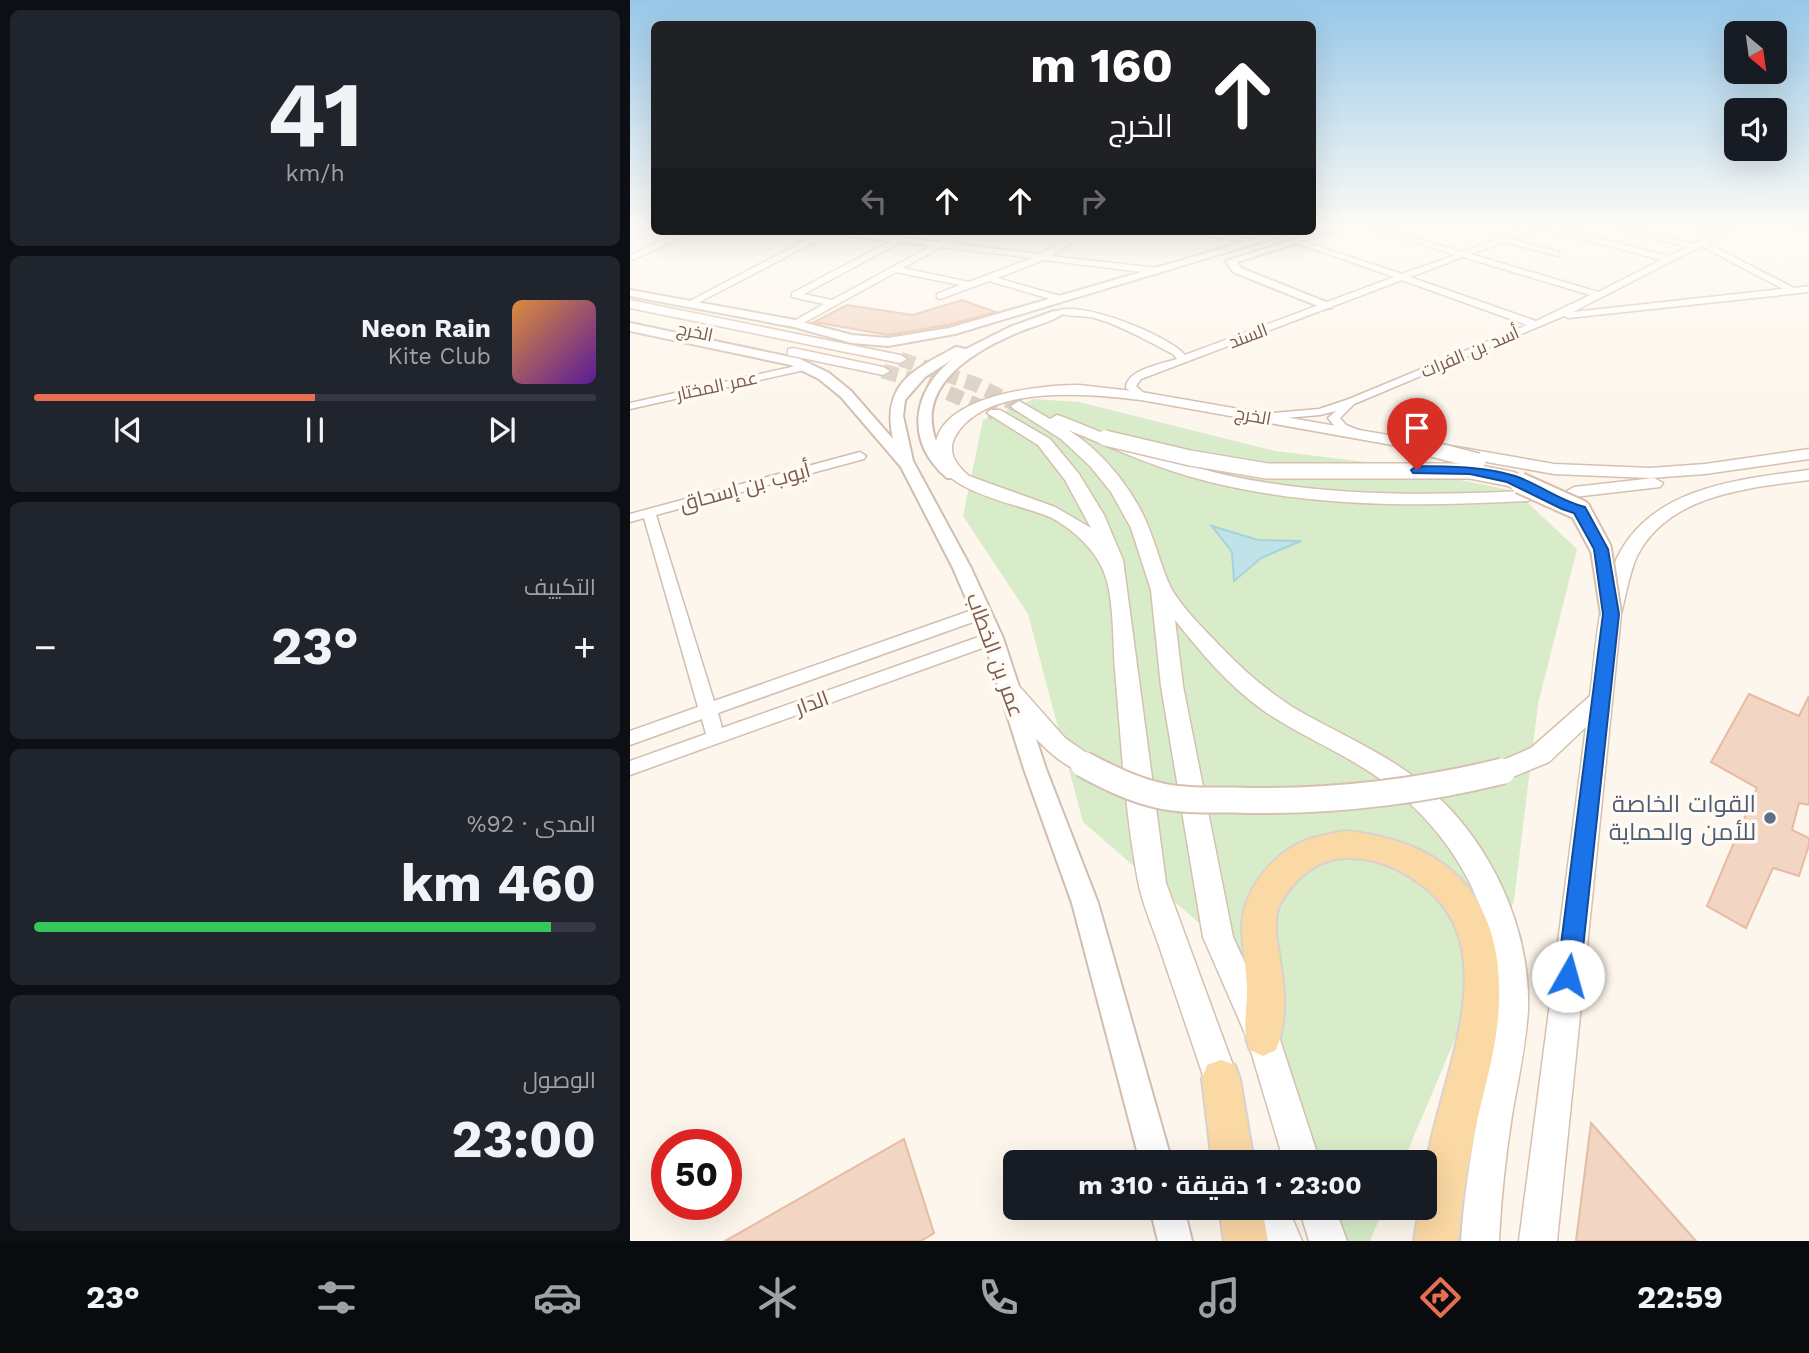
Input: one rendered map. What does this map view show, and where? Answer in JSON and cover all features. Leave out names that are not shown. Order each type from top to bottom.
[{"type":"main road","name":"الخرج","points":[[630,304],[900,359]]},
{"type":"main road","name":"الخرج","points":[[630,318],[883,371]]},
{"type":"main road","name":"الخرج","points":[[964,481],[946,460],[944,441],[956,423],[981,407],[1009,396],[1054,388],[1091,389],[1140,396],[1554,469],[1650,473],[1705,469],[1809,454]]},
{"type":"main road","points":[[1007,410],[1105,438],[1190,458],[1267,471],[1470,471],[1511,479],[1580,510]]},
{"type":"main road","points":[[1007,410],[1044,442],[1073,478],[1095,515],[1114,560],[1133,742],[1153,883],[1248,1150]]},
{"type":"main road","points":[[1007,410],[1067,436],[1096,462],[1119,491],[1140,528],[1161,590],[1172,686],[1218,937],[1263,1037],[1298,1150]]},
{"type":"main road","points":[[1105,438],[1212,477],[1285,489],[1384,501],[1528,496]]},
{"type":"main road","points":[[1412,444],[1521,473],[1552,489],[1580,510],[1601,549],[1611,614]]},
{"type":"main road","points":[[1574,492],[1623,488],[1809,461]]},
{"type":"main road","points":[[1538,1241],[1611,614],[1628,556],[1640,538],[1675,508],[1724,489],[1809,475]]},
{"type":"main road","points":[[964,481],[1057,514],[1083,529],[1116,576]]},
{"type":"main road","points":[[1161,590],[1248,687],[1297,721],[1382,768],[1410,787],[1436,810],[1459,836],[1481,870],[1497,908],[1508,950],[1512,995],[1510,1042],[1490,1146],[1481,1206],[1480,1241]]},
{"type":"main road","points":[[1011,692],[1056,744],[1083,764],[1117,782],[1168,797],[1249,801],[1337,798],[1452,785],[1503,771],[1540,755],[1602,698]]},
{"type":"main road","points":[[1263,1037],[1266,992],[1258,925],[1263,902],[1275,881],[1291,865],[1312,853],[1335,846],[1386,848],[1411,857],[1434,871],[1453,889],[1468,911],[1476,936],[1481,961],[1482,1016],[1478,1045],[1447,1166],[1436,1241]]},
{"type":"main road","points":[[1221,1079],[1231,1150]]},
{"type":"main road","points":[[1243,1220],[1246,1241]]},
{"type":"main road","points":[[1275,1220],[1283,1241]]},
{"type":"main road","points":[[1321,1220],[1328,1241]]},
{"type":"street","points":[[689,304],[729,283]]},
{"type":"street","points":[[818,283],[795,295],[832,303]]},
{"type":"street","points":[[795,324],[869,283]]},
{"type":"street","points":[[961,283],[971,285]]},
{"type":"street","points":[[940,296],[976,283]]},
{"type":"street","points":[[1002,283],[1075,310],[1092,313],[1172,349],[1183,360]]},
{"type":"street","points":[[908,465],[896,410],[904,390],[947,357],[1061,305],[1123,283]]},
{"type":"street","points":[[630,293],[795,324],[852,339],[888,342],[951,331],[1155,283]]},
{"type":"street","points":[[1269,283],[1326,306]]},
{"type":"street","name":"السند","points":[[1140,396],[1131,389],[1133,380],[1387,283]]},
{"type":"street","points":[[1420,283],[1537,325]]},
{"type":"street","points":[[1559,283],[1599,295]]},
{"type":"street","name":"أسد بن الفرات","points":[[1260,417],[1320,412],[1353,401],[1537,325],[1622,283]]},
{"type":"street","points":[[1776,283],[1793,291]]},
{"type":"street","points":[[1555,317],[1809,289]]},
{"type":"street","name":"عمر بن الخطاب","points":[[630,327],[800,365],[824,376],[846,394],[908,465],[962,568],[993,638],[1035,769],[1085,903],[1153,1150]]},
{"type":"street","points":[[964,481],[948,471],[934,452],[926,431],[924,409],[934,388],[950,369],[976,348],[1009,330]]},
{"type":"street","name":"عمر المختار","points":[[630,399],[800,365]]},
{"type":"street","name":"عمر المختار","points":[[630,406],[800,365]]},
{"type":"street","points":[[1353,401],[1334,418],[1336,424],[1359,435]]},
{"type":"street","name":"أيوب بن إسحاق","points":[[630,519],[860,456]]},
{"type":"street","points":[[649,513],[716,737]]},
{"type":"street","name":"الدار","points":[[630,738],[981,614]]},
{"type":"street","name":"الدار","points":[[630,768],[993,638]]},
{"type":"street","points":[[1170,1220],[1175,1241]]},
{"type":"green space","points":[[1034,399],[1079,402],[1275,451],[1375,463],[1515,491],[1577,549],[1538,704],[1514,900],[1408,1150],[1314,1150],[1252,969],[1083,822],[1028,614],[963,516],[983,420]]},
{"type":"green space","points":[[1337,1220],[1379,1220],[1370,1241],[1344,1241]]},
{"type":"water","points":[[1212,526],[1258,540],[1301,541],[1261,558],[1234,581],[1232,552]]},
{"type":"building","points":[[962,300],[996,312],[948,325],[888,335],[814,322],[847,305],[913,315]]},
{"type":"building","name":"القوات الخاصة للأمن والحماية","points":[[1749,694],[1799,716],[1809,696],[1809,805],[1799,803],[1792,830],[1809,838],[1809,845],[1799,876],[1773,868],[1746,928],[1707,906],[1757,788],[1711,762]]},
{"type":"building","points":[[1591,1123],[1696,1241],[1576,1241]]},
{"type":"building","points":[[904,1139],[934,1233],[921,1241],[725,1241]]},
{"type":"tunnel","points":[[900,359],[975,384],[1019,406]]},
{"type":"tunnel","points":[[883,371],[925,383],[995,413]]},
{"type":"place","name":"القوات الخاصة للأمن والحماية","points":[[1770,818]]},
{"type":"route","points":[[1417,470],[1470,471],[1511,479],[1533,488],[1566,506],[1580,510],[1601,549],[1611,614],[1568,976]]}]
